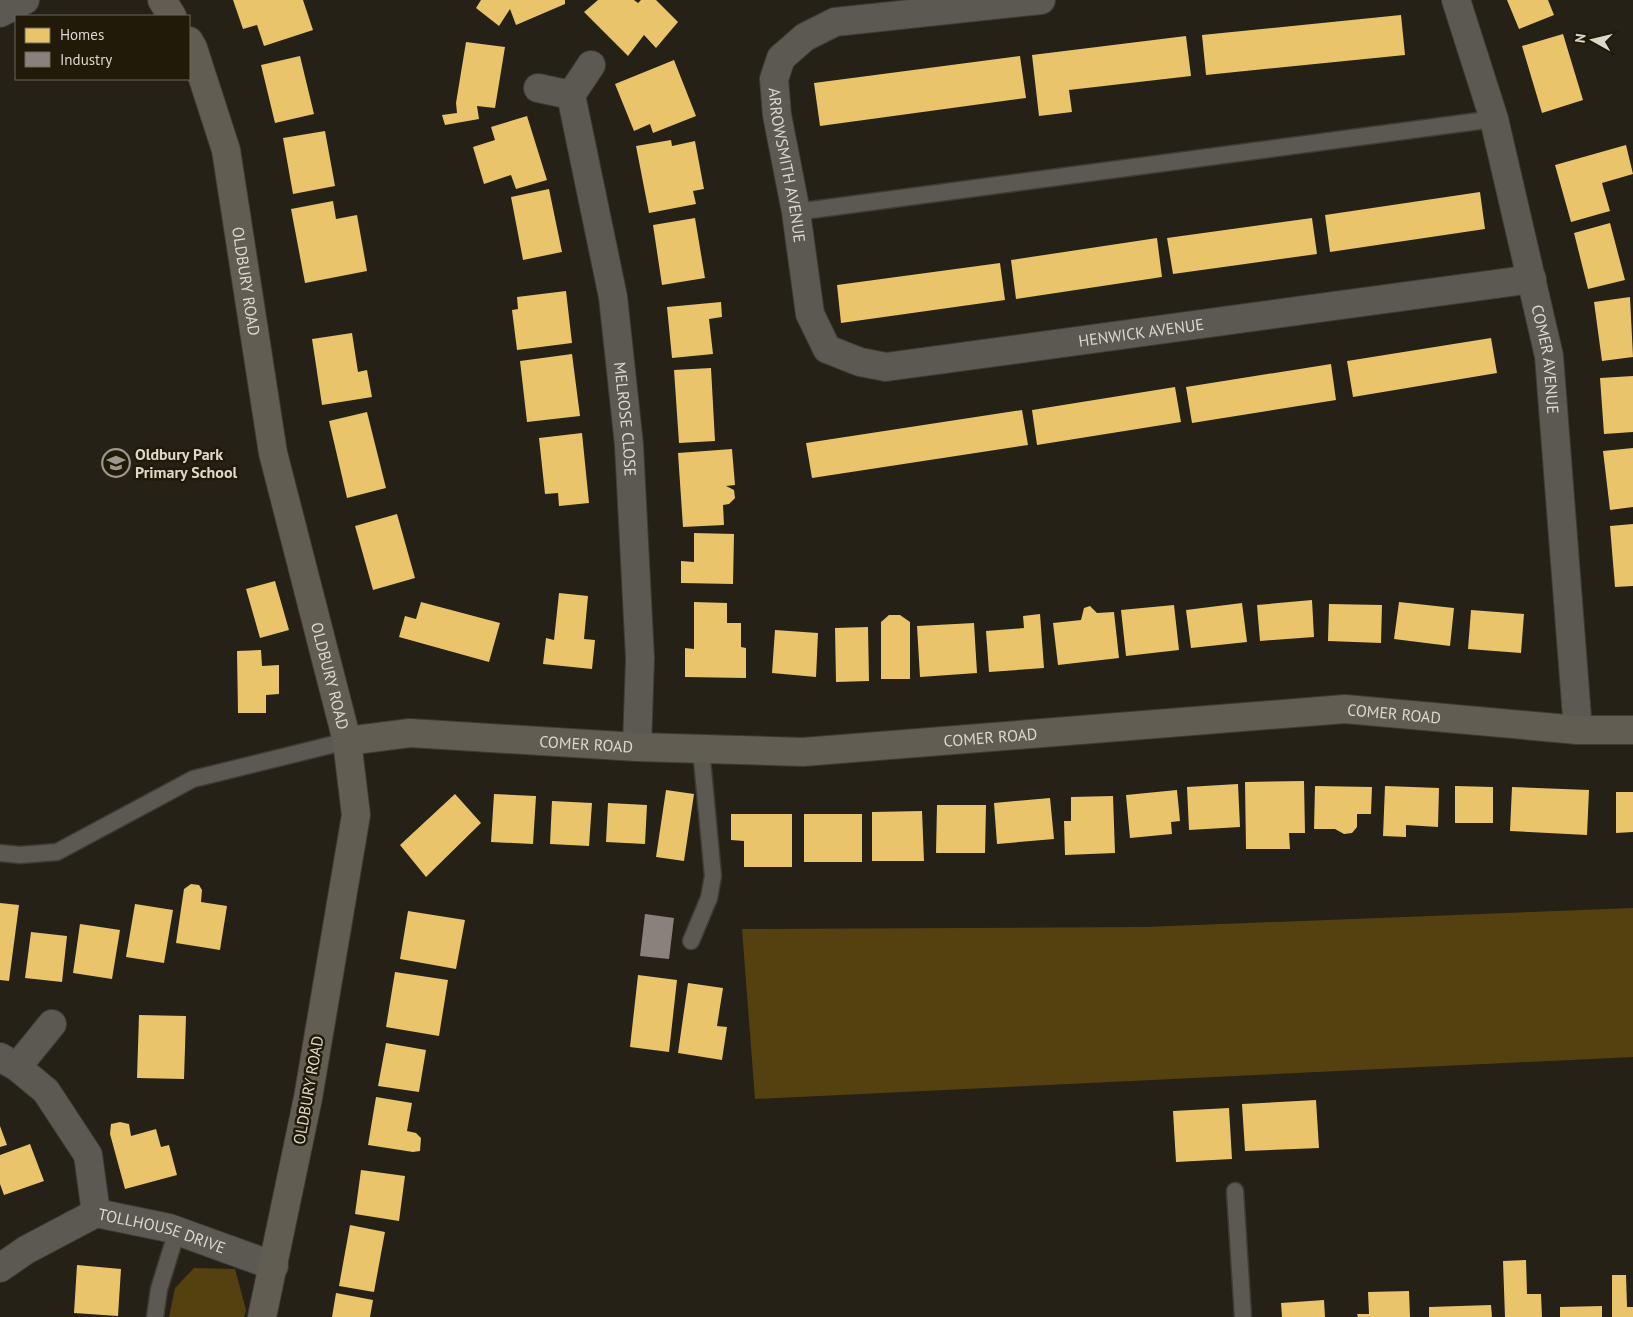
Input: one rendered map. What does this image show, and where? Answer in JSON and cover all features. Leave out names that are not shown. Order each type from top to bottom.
[{"type":"street","points":[[0,13],[25,0]]},
{"type":"street","points":[[162,0],[171,15]]},
{"type":"street","name":"ARROWSMITH AVENUE","points":[[804,278],[796,212],[777,115],[774,79],[781,58],[805,37],[835,22],[1041,0]]},
{"type":"street","name":"COMER AVENUE","points":[[1456,0],[1494,119],[1549,356],[1578,730]]},
{"type":"street","name":"OLDBURY ROAD","points":[[190,43],[226,150],[274,453],[347,741],[356,815],[308,1098],[262,1317]]},
{"type":"street","points":[[538,88],[571,95],[591,65]]},
{"type":"street","name":"MELROSE CLOSE","points":[[571,95],[614,297],[629,445],[640,658],[637,748]]},
{"type":"street","name":"HENWICK AVENUE","points":[[804,278],[810,314],[826,349],[860,362],[886,367],[1532,279]]},
{"type":"street","name":"COMER ROAD","points":[[347,741],[410,733],[637,748],[803,752],[1345,709],[1578,730],[1633,730]]},
{"type":"street","points":[[52,1024],[9,1062],[46,1091],[88,1155],[96,1213]]},
{"type":"street","name":"TOLLHOUSE DRIVE","points":[[0,1268],[26,1250],[96,1213],[177,1231],[274,1266]]},
{"type":"lane","points":[[796,212],[1494,119]]},
{"type":"lane","points":[[0,853],[20,855],[57,852],[193,779],[347,741]]},
{"type":"lane","points":[[691,942],[709,898],[713,876],[701,749]]},
{"type":"lane","points":[[1235,1190],[1243,1317]]},
{"type":"lane","points":[[155,1317],[159,1289],[177,1231]]},
{"type":"shaded area","points":[[1633,908],[1633,1057],[755,1099],[742,929],[1145,927]]},
{"type":"shaded area","points":[[194,1268],[235,1269],[246,1310],[244,1317],[169,1317],[175,1288]]},
{"type":"building: Homes","points":[[233,0],[303,0],[313,30],[264,46],[257,25],[243,29]]},
{"type":"building: Homes","points":[[481,0],[565,0],[565,4],[516,25],[510,9],[499,26],[476,8]]},
{"type":"building: Homes","points":[[598,0],[634,0],[638,3],[641,0],[656,0],[678,22],[656,48],[644,35],[628,56],[584,12]]},
{"type":"building: Homes","points":[[1507,0],[1548,0],[1554,15],[1519,29]]},
{"type":"building: Homes","points":[[1401,15],[1405,55],[1206,75],[1202,35]]},
{"type":"building: Homes","points":[[1563,34],[1583,100],[1542,113],[1522,46]]},
{"type":"building: Homes","points":[[1186,36],[1191,76],[1069,90],[1072,112],[1039,116],[1032,55]]},
{"type":"building: Homes","points":[[466,42],[505,47],[495,108],[477,106],[479,119],[445,125],[442,115],[457,113],[456,103]]},
{"type":"building: Homes","points":[[300,56],[314,114],[275,123],[261,65]]},
{"type":"building: Homes","points":[[1020,56],[1026,98],[820,126],[814,83]]},
{"type":"building: Homes","points":[[674,60],[696,116],[653,133],[650,124],[634,131],[615,84]]},
{"type":"building: Homes","points":[[527,116],[547,180],[516,189],[511,175],[484,184],[473,147],[495,140],[491,127]]},
{"type":"building: Homes","points":[[325,131],[335,186],[293,194],[283,138]]},
{"type":"building: Homes","points":[[671,140],[672,146],[695,141],[704,189],[693,191],[696,204],[649,213],[636,146]]},
{"type":"building: Homes","points":[[1626,145],[1633,174],[1602,183],[1610,211],[1571,222],[1555,165]]},
{"type":"building: Homes","points":[[549,189],[562,252],[523,260],[511,197]]},
{"type":"building: Homes","points":[[1480,192],[1485,229],[1330,252],[1325,215]]},
{"type":"building: Homes","points":[[333,201],[336,219],[357,215],[367,271],[305,283],[291,209]]},
{"type":"building: Homes","points":[[695,218],[705,278],[662,285],[653,225]]},
{"type":"building: Homes","points":[[1312,218],[1317,254],[1173,274],[1167,238]]},
{"type":"building: Homes","points":[[1610,223],[1625,280],[1588,289],[1574,233]]},
{"type":"building: Homes","points":[[1157,238],[1162,277],[1016,299],[1011,260]]},
{"type":"building: Homes","points":[[1000,263],[1005,300],[841,323],[837,285]]},
{"type":"building: Homes","points":[[566,291],[572,343],[517,350],[512,310],[518,309],[517,297]]},
{"type":"building: Homes","points":[[1630,297],[1633,357],[1602,361],[1594,302]]},
{"type":"building: Homes","points":[[721,302],[722,317],[709,319],[713,354],[672,358],[667,307]]},
{"type":"building: Homes","points":[[352,333],[358,372],[367,370],[372,397],[322,405],[312,339]]},
{"type":"building: Homes","points":[[1491,338],[1497,373],[1353,397],[1347,361]]},
{"type":"building: Homes","points":[[572,354],[580,416],[527,422],[520,361]]},
{"type":"building: Homes","points":[[1331,364],[1336,400],[1192,423],[1186,387]]},
{"type":"building: Homes","points":[[711,368],[715,441],[679,443],[674,370]]},
{"type":"building: Homes","points":[[1633,376],[1633,432],[1604,434],[1600,378]]},
{"type":"building: Homes","points":[[1175,387],[1181,422],[1037,445],[1032,410]]},
{"type":"building: Homes","points":[[1022,410],[1028,445],[812,478],[806,443]]},
{"type":"building: Homes","points":[[367,412],[386,488],[347,498],[329,421]]},
{"type":"building: Homes","points":[[582,433],[589,503],[559,506],[558,493],[545,494],[539,438]]},
{"type":"building: Homes","points":[[1633,448],[1633,507],[1610,510],[1603,451]]},
{"type":"building: Homes","points":[[732,449],[735,485],[726,486],[734,490],[735,498],[729,504],[723,505],[724,525],[683,527],[678,453]]},
{"type":"building: Homes","points":[[397,514],[415,578],[373,590],[355,526]]},
{"type":"building: Homes","points":[[1633,524],[1633,586],[1615,587],[1610,526]]},
{"type":"building: Homes","points":[[694,533],[734,534],[733,584],[681,583],[681,561],[694,562]]},
{"type":"building: Homes","points":[[275,581],[289,630],[260,638],[246,589]]},
{"type":"building: Homes","points":[[559,593],[588,596],[584,639],[595,640],[592,669],[543,664],[546,638],[554,640]]},
{"type":"building: Homes","points":[[1312,600],[1314,637],[1260,641],[1257,605]]},
{"type":"building: Homes","points":[[421,602],[500,623],[489,662],[399,637],[405,616],[416,619]]},
{"type":"building: Homes","points":[[694,602],[727,603],[727,623],[741,623],[741,647],[746,648],[746,678],[685,677],[685,648],[694,649]]},
{"type":"building: Homes","points":[[1399,602],[1454,608],[1450,646],[1394,639]]},
{"type":"building: Homes","points":[[1242,603],[1247,642],[1191,648],[1186,610]]},
{"type":"building: Homes","points":[[1329,604],[1382,605],[1381,643],[1328,641]]},
{"type":"building: Homes","points":[[1174,605],[1179,650],[1126,656],[1121,610]]},
{"type":"building: Homes","points":[[1090,606],[1097,613],[1114,612],[1119,658],[1058,665],[1053,623],[1081,620],[1084,608]]},
{"type":"building: Homes","points":[[1471,610],[1524,614],[1521,653],[1468,649]]},
{"type":"building: Homes","points":[[1040,614],[1044,668],[989,672],[986,631],[1024,628],[1023,616]]},
{"type":"building: Homes","points":[[889,615],[900,615],[910,622],[910,679],[881,679],[881,622]]},
{"type":"building: Homes","points":[[974,623],[977,673],[920,677],[917,626]]},
{"type":"building: Homes","points":[[868,627],[869,681],[836,682],[835,628]]},
{"type":"building: Homes","points":[[775,630],[818,633],[816,677],[772,673]]},
{"type":"building: Homes","points":[[261,650],[262,666],[279,665],[279,694],[266,695],[266,713],[238,713],[237,651]]},
{"type":"building: Homes","points":[[1304,781],[1305,833],[1289,833],[1290,849],[1246,849],[1245,782]]},
{"type":"building: Homes","points":[[1238,784],[1240,827],[1189,830],[1187,787]]},
{"type":"building: Homes","points":[[1315,786],[1372,787],[1371,814],[1357,814],[1357,827],[1352,833],[1344,834],[1335,829],[1314,829]]},
{"type":"building: Homes","points":[[1385,786],[1439,788],[1438,827],[1406,825],[1406,837],[1383,836]]},
{"type":"building: Homes","points":[[1455,786],[1493,787],[1493,823],[1455,823]]},
{"type":"building: Homes","points":[[1512,787],[1589,790],[1587,835],[1510,831]]},
{"type":"building: Homes","points":[[666,790],[694,794],[684,861],[656,857]]},
{"type":"building: Homes","points":[[1177,790],[1180,821],[1171,822],[1172,834],[1130,838],[1126,795]]},
{"type":"building: Homes","points":[[1616,792],[1633,792],[1633,832],[1616,833]]},
{"type":"building: Homes","points":[[455,794],[481,823],[426,877],[400,845]]},
{"type":"building: Homes","points":[[494,794],[536,796],[533,844],[491,842]]},
{"type":"building: Homes","points":[[1113,796],[1115,853],[1065,855],[1064,821],[1071,821],[1071,797]]},
{"type":"building: Homes","points":[[1050,798],[1054,839],[997,844],[994,803]]},
{"type":"building: Homes","points":[[552,801],[592,803],[589,846],[550,844]]},
{"type":"building: Homes","points":[[608,803],[647,805],[645,844],[606,842]]},
{"type":"building: Homes","points":[[937,805],[986,805],[985,853],[936,853]]},
{"type":"building: Homes","points":[[922,811],[924,861],[872,861],[872,812]]},
{"type":"building: Homes","points":[[731,814],[792,814],[792,867],[744,867],[744,841],[731,840]]},
{"type":"building: Homes","points":[[804,814],[862,814],[862,862],[804,862]]},
{"type":"building: Homes","points":[[191,884],[199,885],[202,890],[201,902],[227,906],[220,950],[176,943],[184,889]]},
{"type":"building: Homes","points":[[0,903],[19,905],[9,981],[0,980]]},
{"type":"building: Homes","points":[[135,904],[173,910],[164,963],[126,957]]},
{"type":"building: Homes","points":[[408,911],[465,920],[456,969],[400,959]]},
{"type":"building: Homes","points":[[80,924],[120,930],[112,979],[73,973]]},
{"type":"building: Homes","points":[[31,932],[67,936],[62,982],[25,978]]},
{"type":"building: Homes","points":[[395,972],[448,980],[439,1036],[386,1027]]},
{"type":"building: Homes","points":[[638,975],[677,980],[669,1052],[630,1047]]},
{"type":"building: Homes","points":[[688,983],[723,988],[717,1026],[727,1027],[722,1060],[678,1053]]},
{"type":"building: Homes","points":[[139,1015],[186,1016],[184,1079],[137,1078]]},
{"type":"building: Homes","points":[[386,1043],[426,1050],[419,1092],[378,1086]]},
{"type":"building: Homes","points":[[376,1097],[412,1103],[407,1131],[416,1133],[421,1138],[420,1151],[413,1152],[368,1145]]},
{"type":"building: Homes","points":[[1316,1100],[1319,1148],[1245,1151],[1242,1104]]},
{"type":"building: Homes","points":[[1229,1108],[1232,1159],[1176,1162],[1173,1111]]},
{"type":"building: Homes","points":[[120,1122],[129,1124],[131,1136],[156,1129],[161,1147],[169,1145],[177,1175],[125,1189],[110,1134],[111,1124]]},
{"type":"building: Homes","points":[[0,1126],[7,1145],[0,1147]]},
{"type":"building: Homes","points":[[30,1144],[44,1181],[4,1195],[0,1184],[0,1155]]},
{"type":"building: Homes","points":[[361,1170],[405,1176],[399,1221],[355,1214]]},
{"type":"building: Homes","points":[[350,1225],[385,1232],[374,1292],[339,1286]]},
{"type":"building: Homes","points":[[1526,1260],[1527,1294],[1541,1294],[1542,1317],[1505,1317],[1503,1261]]},
{"type":"building: Homes","points":[[77,1265],[121,1269],[118,1316],[74,1313]]},
{"type":"building: Homes","points":[[1612,1275],[1626,1275],[1627,1307],[1633,1307],[1633,1317],[1612,1317]]},
{"type":"building: Homes","points":[[1409,1291],[1410,1317],[1358,1317],[1357,1314],[1369,1314],[1368,1292]]},
{"type":"building: Homes","points":[[336,1293],[373,1300],[370,1317],[332,1317]]},
{"type":"building: Homes","points":[[1324,1300],[1325,1317],[1282,1317],[1281,1303]]},
{"type":"building: Homes","points":[[1491,1305],[1492,1317],[1429,1317],[1429,1307]]},
{"type":"building: Homes","points":[[1602,1306],[1602,1317],[1560,1317],[1560,1307]]},
{"type":"building: Industry","points":[[645,914],[674,918],[669,959],[640,956]]},
{"type":"place","name":"Oldbury Park Primary School","points":[[116,463]]}]
